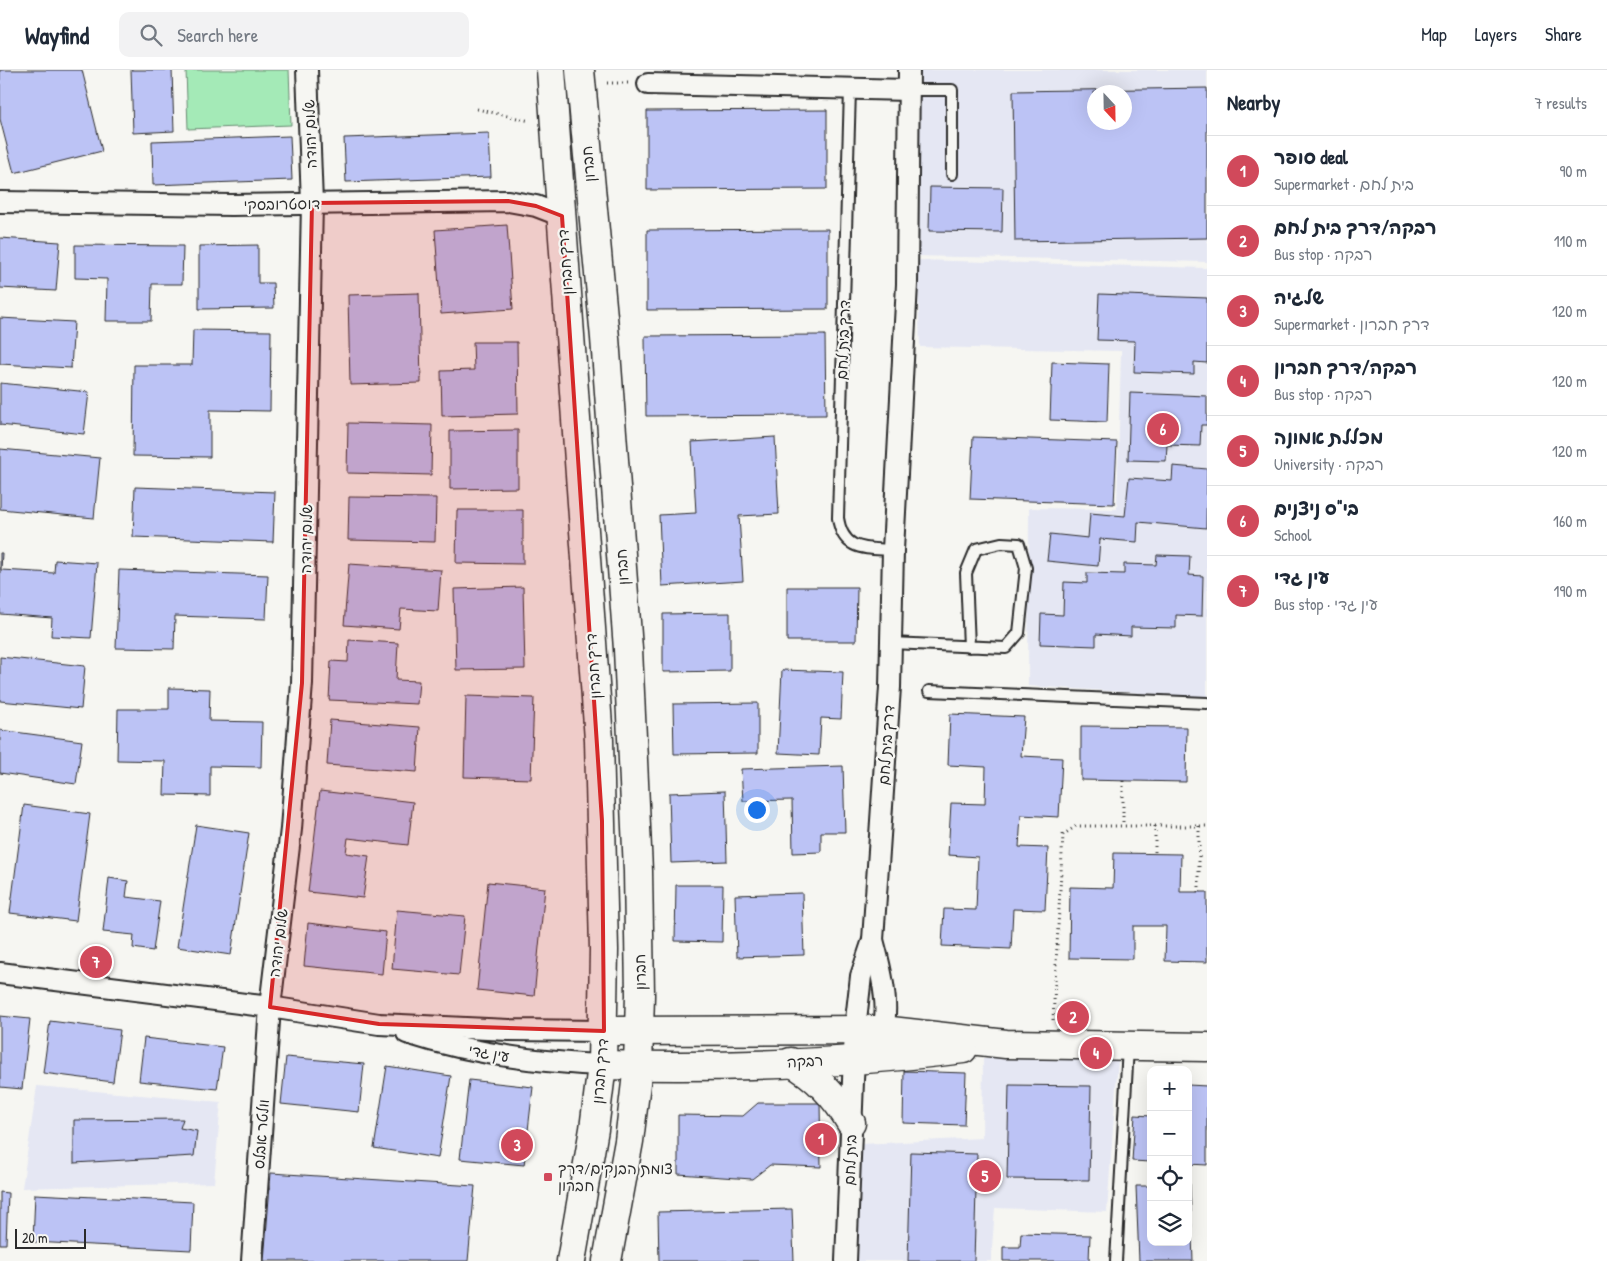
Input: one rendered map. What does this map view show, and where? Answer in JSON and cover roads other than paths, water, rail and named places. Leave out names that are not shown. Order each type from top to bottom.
[{"type":"main road","name":"דרך חברון","points":[[551,70],[598,740],[602,840],[604,1031],[602,1065],[594,1129],[571,1261]]},
{"type":"main road","name":"חברון","points":[[580,76],[605,338],[628,649],[636,792],[640,1032],[638,1066]]},
{"type":"main road","name":"רבקה","points":[[604,1031],[855,1029],[882,1030],[1006,1044],[1207,1047]]},
{"type":"main road","name":"רבקה","points":[[602,1065],[638,1066],[791,1062],[934,1053],[1006,1044]]},
{"type":"main road","points":[[791,1062],[809,1072],[822,1083],[842,1108],[851,1123]]},
{"type":"main road","points":[[607,1261],[629,1141],[638,1066]]},
{"type":"street","name":"שלום יהודה","points":[[270,1007],[291,829],[302,683],[312,203],[307,70]]},
{"type":"street","points":[[648,84],[850,89],[909,80]]},
{"type":"street","name":"דרך בית לחם","points":[[882,1030],[885,996],[874,940],[891,643],[893,550],[907,284],[909,80]]},
{"type":"street","name":"דוסטרובסקי","points":[[0,202],[232,205],[508,201],[536,206],[562,216]]},
{"type":"street","name":"דרך בית לחם","points":[[854,1058],[861,976],[874,940]]},
{"type":"street","name":"עין גדי","points":[[0,973],[270,1007],[379,1024],[500,1030],[604,1031]]},
{"type":"street","name":"וולטר אבלס","points":[[252,1261],[270,1007]]},
{"type":"street","name":"עין גדי","points":[[379,1024],[455,1048],[502,1057],[602,1065]]},
{"type":"street","points":[[854,1058],[869,1046],[882,1030]]},
{"type":"street","name":"בית לחם","points":[[846,1261],[854,1058]]},
{"type":"lane","points":[[909,80],[952,90],[952,174]]},
{"type":"lane","name":"דרך בית לחם","points":[[850,89],[838,518],[843,534],[852,545],[893,550]]},
{"type":"lane","points":[[891,643],[969,647],[1006,648],[1020,633],[1026,568],[1019,544],[1001,543],[976,549],[966,573],[969,647]]},
{"type":"lane","points":[[929,690],[1207,703]]},
{"type":"lane","points":[[1116,1261],[1128,1047]]},
{"type":"place","name":"בי\"ס ניצנים","points":[[1163,429]]},
{"type":"place","name":"עין גדי","points":[[96,962]]},
{"type":"place","name":"רבקה/דרך בית לחם","points":[[1073,1017]]},
{"type":"place","name":"רבקה/דרך חברון","points":[[1096,1053]]},
{"type":"place","name":"סופר deal","points":[[821,1139]]},
{"type":"place","name":"שלגיה","points":[[517,1145]]},
{"type":"place","name":"מכללת אמונה","points":[[985,1176]]},
{"type":"place","name":"צומת הבנקים/דרך חברון","points":[[548,1177]]}]
